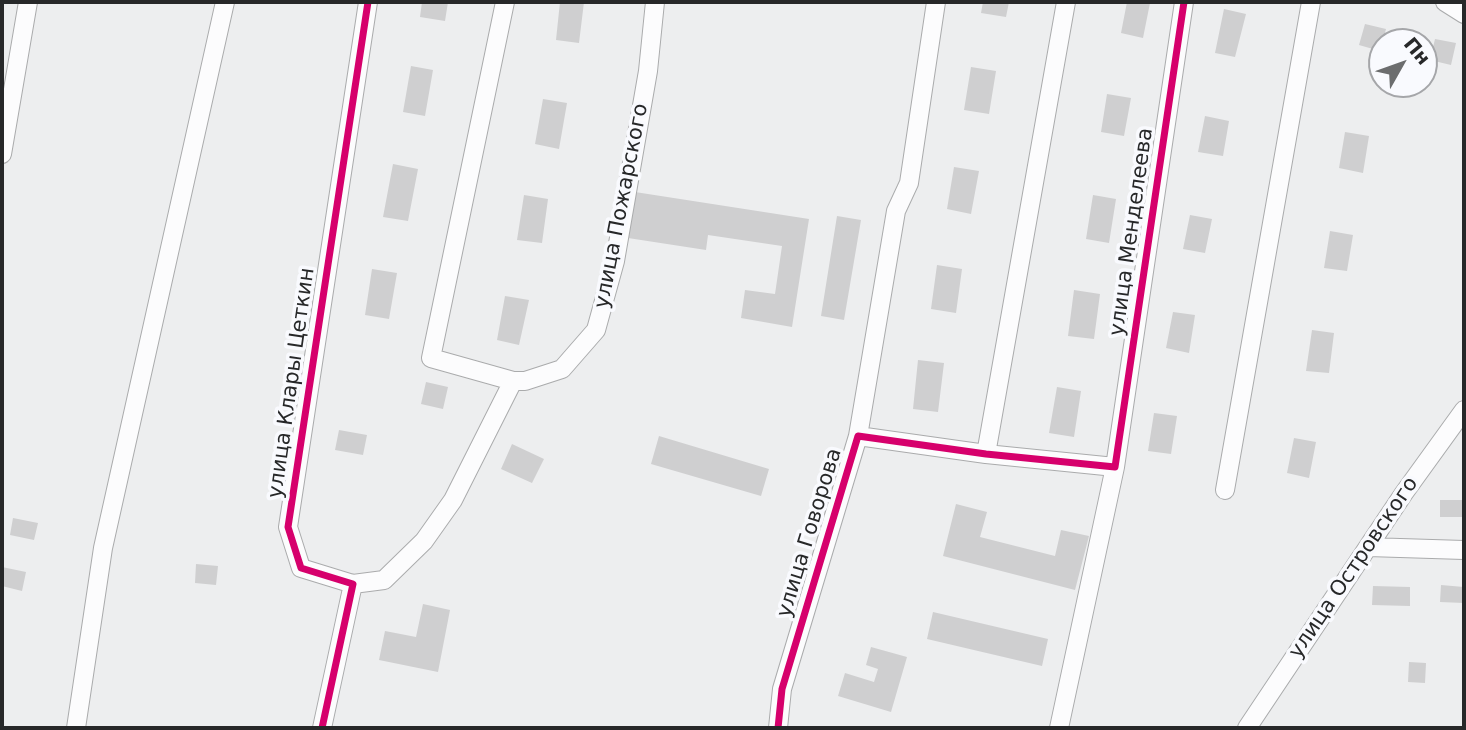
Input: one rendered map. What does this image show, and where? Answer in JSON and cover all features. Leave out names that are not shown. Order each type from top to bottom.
[{"type":"street","points":[[2,154],[28,2]]},
{"type":"street","points":[[76,728],[103,548],[225,2]]},
{"type":"street","name":"улица Клары Цеткин","points":[[353,583],[302,568],[288,527],[368,2]]},
{"type":"street","points":[[322,728],[353,583],[384,580],[424,541],[453,500],[513,381],[431,358],[505,2]]},
{"type":"street","name":"улица Пожарского","points":[[513,381],[525,381],[562,369],[596,330],[618,247],[648,71],[655,2]]},
{"type":"street","name":"улица Говорова","points":[[778,728],[782,689],[858,436],[895,211],[909,183],[936,2]]},
{"type":"street","points":[[986,454],[1066,2]]},
{"type":"street","name":"улица Менделеева","points":[[1059,728],[1115,467],[1184,2]]},
{"type":"street","points":[[1225,490],[1311,2]]},
{"type":"street","points":[[1445,2],[1464,14]]},
{"type":"street","name":"улица Островского","points":[[1247,728],[1464,410]]},
{"type":"street","name":"улица Говорова","points":[[858,436],[986,454],[1115,467]]},
{"type":"street","points":[[1368,547],[1464,550]]},
{"type":"building","points":[[422,2],[448,2],[445,21],[420,17]]},
{"type":"building","points":[[560,2],[584,2],[579,43],[556,40]]},
{"type":"building","points":[[983,2],[1009,2],[1006,17],[981,13]]},
{"type":"building","points":[[1127,2],[1150,3],[1143,38],[1121,33]]},
{"type":"building","points":[[1224,9],[1246,14],[1235,57],[1215,53]]},
{"type":"building","points":[[1365,24],[1382,28],[1368,28],[1368,48],[1359,45]]},
{"type":"building","points":[[1438,40],[1456,43],[1451,65],[1438,62]]},
{"type":"building","points":[[411,66],[433,70],[425,116],[403,112]]},
{"type":"building","points":[[971,67],[996,71],[989,114],[964,110]]},
{"type":"building","points":[[1107,94],[1131,98],[1124,136],[1101,132]]},
{"type":"building","points":[[543,99],[567,103],[559,149],[535,144]]},
{"type":"building","points":[[1205,116],[1229,121],[1223,156],[1198,152]]},
{"type":"building","points":[[1345,132],[1369,136],[1363,173],[1339,168]]},
{"type":"building","points":[[393,164],[418,169],[408,221],[383,217]]},
{"type":"building","points":[[954,167],[979,171],[971,214],[947,209]]},
{"type":"building","points":[[635,192],[809,219],[792,327],[741,318],[745,290],[775,294],[782,246],[708,235],[706,250],[628,238]]},
{"type":"building","points":[[524,195],[548,199],[542,243],[517,240]]},
{"type":"building","points":[[1093,195],[1116,199],[1109,243],[1086,239]]},
{"type":"building","points":[[1190,215],[1212,219],[1205,253],[1183,249]]},
{"type":"building","points":[[837,216],[861,220],[844,320],[821,316]]},
{"type":"building","points":[[1330,231],[1353,235],[1347,271],[1324,268]]},
{"type":"building","points":[[937,265],[962,269],[956,313],[931,309]]},
{"type":"building","points":[[372,269],[397,273],[389,319],[365,315]]},
{"type":"building","points":[[1074,290],[1100,294],[1094,339],[1068,336]]},
{"type":"building","points":[[505,296],[529,300],[519,345],[497,340]]},
{"type":"building","points":[[1173,312],[1195,315],[1189,353],[1166,348]]},
{"type":"building","points":[[1312,330],[1334,333],[1329,373],[1306,371]]},
{"type":"building","points":[[918,360],[944,363],[938,412],[913,409]]},
{"type":"building","points":[[426,382],[448,387],[443,409],[421,404]]},
{"type":"building","points":[[1057,387],[1081,391],[1074,437],[1049,433]]},
{"type":"building","points":[[1154,413],[1177,416],[1171,454],[1148,451]]},
{"type":"building","points":[[339,430],[367,435],[363,455],[335,450]]},
{"type":"building","points":[[659,436],[769,469],[761,496],[651,464]]},
{"type":"building","points":[[1294,438],[1316,442],[1309,478],[1287,473]]},
{"type":"building","points":[[512,444],[544,459],[532,483],[501,469]]},
{"type":"building","points":[[1440,500],[1464,500],[1464,517],[1440,517]]},
{"type":"building","points":[[956,504],[987,512],[980,537],[1055,556],[1061,530],[1089,536],[1075,590],[943,556]]},
{"type":"building","points":[[13,518],[38,523],[34,540],[10,535]]},
{"type":"building","points":[[196,564],[218,566],[216,585],[195,583]]},
{"type":"building","points":[[2,567],[26,572],[22,591],[2,586]]},
{"type":"building","points":[[1441,585],[1464,587],[1464,603],[1440,602]]},
{"type":"building","points":[[1373,586],[1410,587],[1410,606],[1372,605]]},
{"type":"building","points":[[423,604],[450,610],[438,672],[379,660],[385,631],[416,637]]},
{"type":"building","points":[[933,612],[1048,639],[1042,666],[927,639]]},
{"type":"building","points":[[871,647],[907,657],[891,712],[838,696],[845,673],[874,682],[878,669],[866,665]]},
{"type":"building","points":[[1409,662],[1426,663],[1425,683],[1408,682]]},
{"type":"cycle path","points":[[322,728],[353,584],[301,568],[288,527],[368,2]]},
{"type":"cycle path","points":[[778,728],[782,689],[858,436],[986,454],[1115,467],[1184,2]]}]
